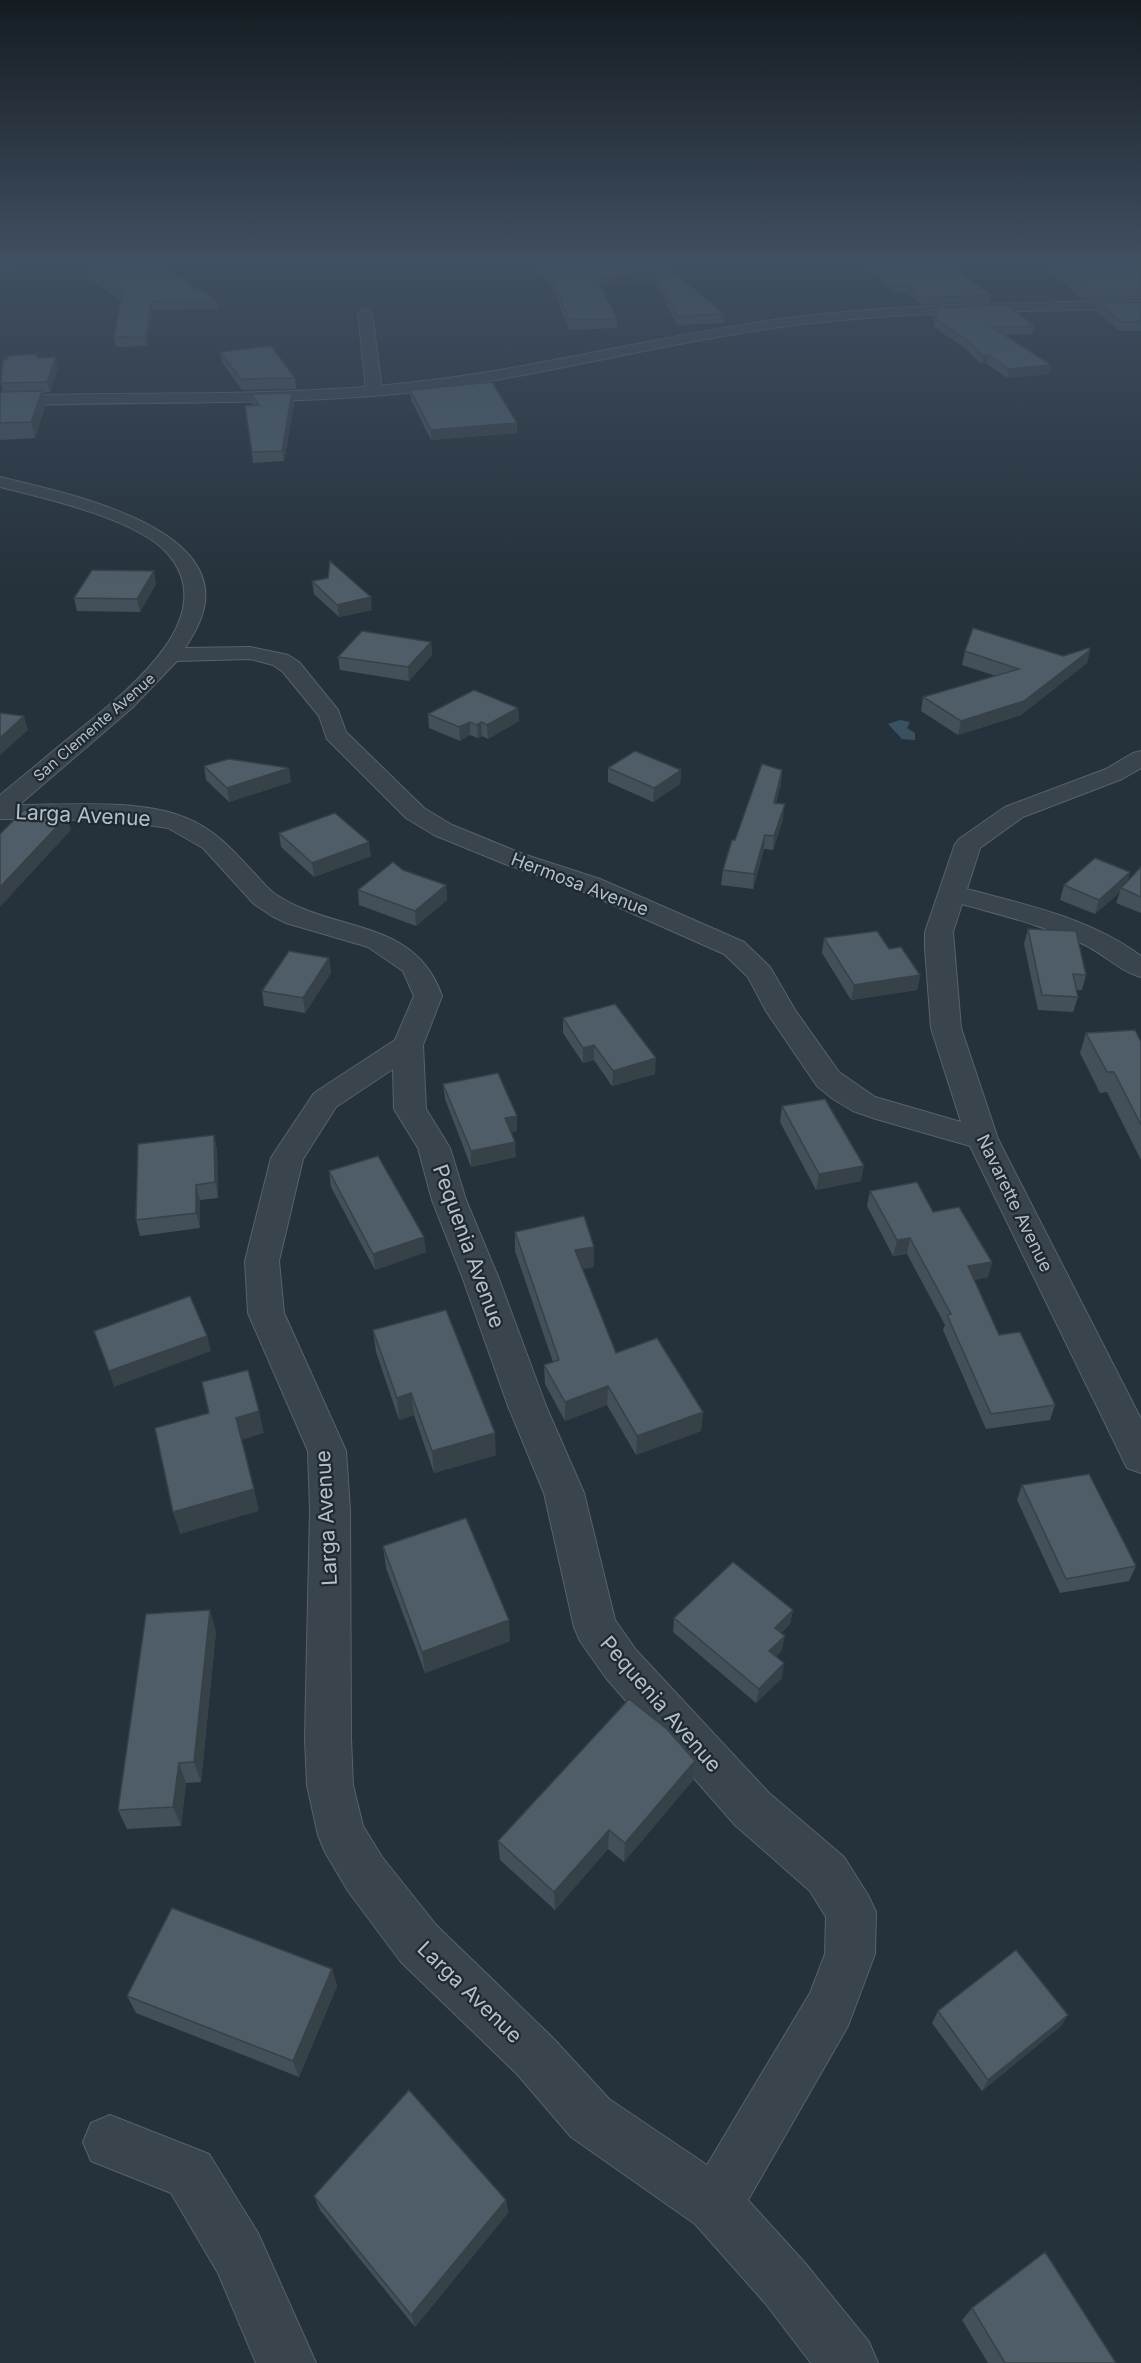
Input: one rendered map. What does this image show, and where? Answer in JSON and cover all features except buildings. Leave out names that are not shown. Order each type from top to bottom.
[{"type":"street","points":[[371,368],[374,390]]},
{"type":"street","points":[[0,402],[235,398],[374,390],[482,378],[534,368]]},
{"type":"street","name":"San Clemente Avenue","points":[[0,482],[80,505],[154,534],[175,550],[189,569],[194,590],[185,634],[147,684],[0,809]]},
{"type":"street","name":"Hermosa Avenue","points":[[171,655],[250,653],[280,660],[291,667],[330,715],[335,734],[415,813],[443,830],[514,859],[591,885],[734,948],[760,973],[781,1011],[828,1078],[844,1092],[864,1104],[887,1112],[982,1139]]},
{"type":"street","name":"Navarette Avenue","points":[[1141,758],[1114,774],[1023,808],[992,826],[968,844],[939,932],[946,1028],[982,1139],[1141,1457]]},
{"type":"street","name":"Larga Avenue","points":[[0,809],[113,813],[152,817],[177,823],[212,843],[264,898],[282,910],[296,917],[378,941],[413,965],[422,978],[428,996],[408,1045],[325,1100],[287,1158],[262,1261],[266,1313],[327,1451],[330,1510],[328,1738],[330,1785],[342,1835],[365,1874],[419,1944],[536,2056],[590,2118],[715,2204],[785,2283],[848,2363]]},
{"type":"street","points":[[953,893],[1073,929],[1121,952],[1141,969]]},
{"type":"street","name":"Pequenia Avenue","points":[[408,1045],[410,1109],[434,1148],[449,1200],[481,1279],[527,1406],[564,1493],[596,1627],[621,1664],[752,1809],[827,1874],[851,1912],[850,1954],[831,2007],[715,2204]]},
{"type":"street","points":[[110,2142],[190,2173],[238,2253],[286,2363]]},
{"type":"water","points":[[900,720],[910,722],[907,728],[915,733],[915,740],[902,739],[888,724]]}]
